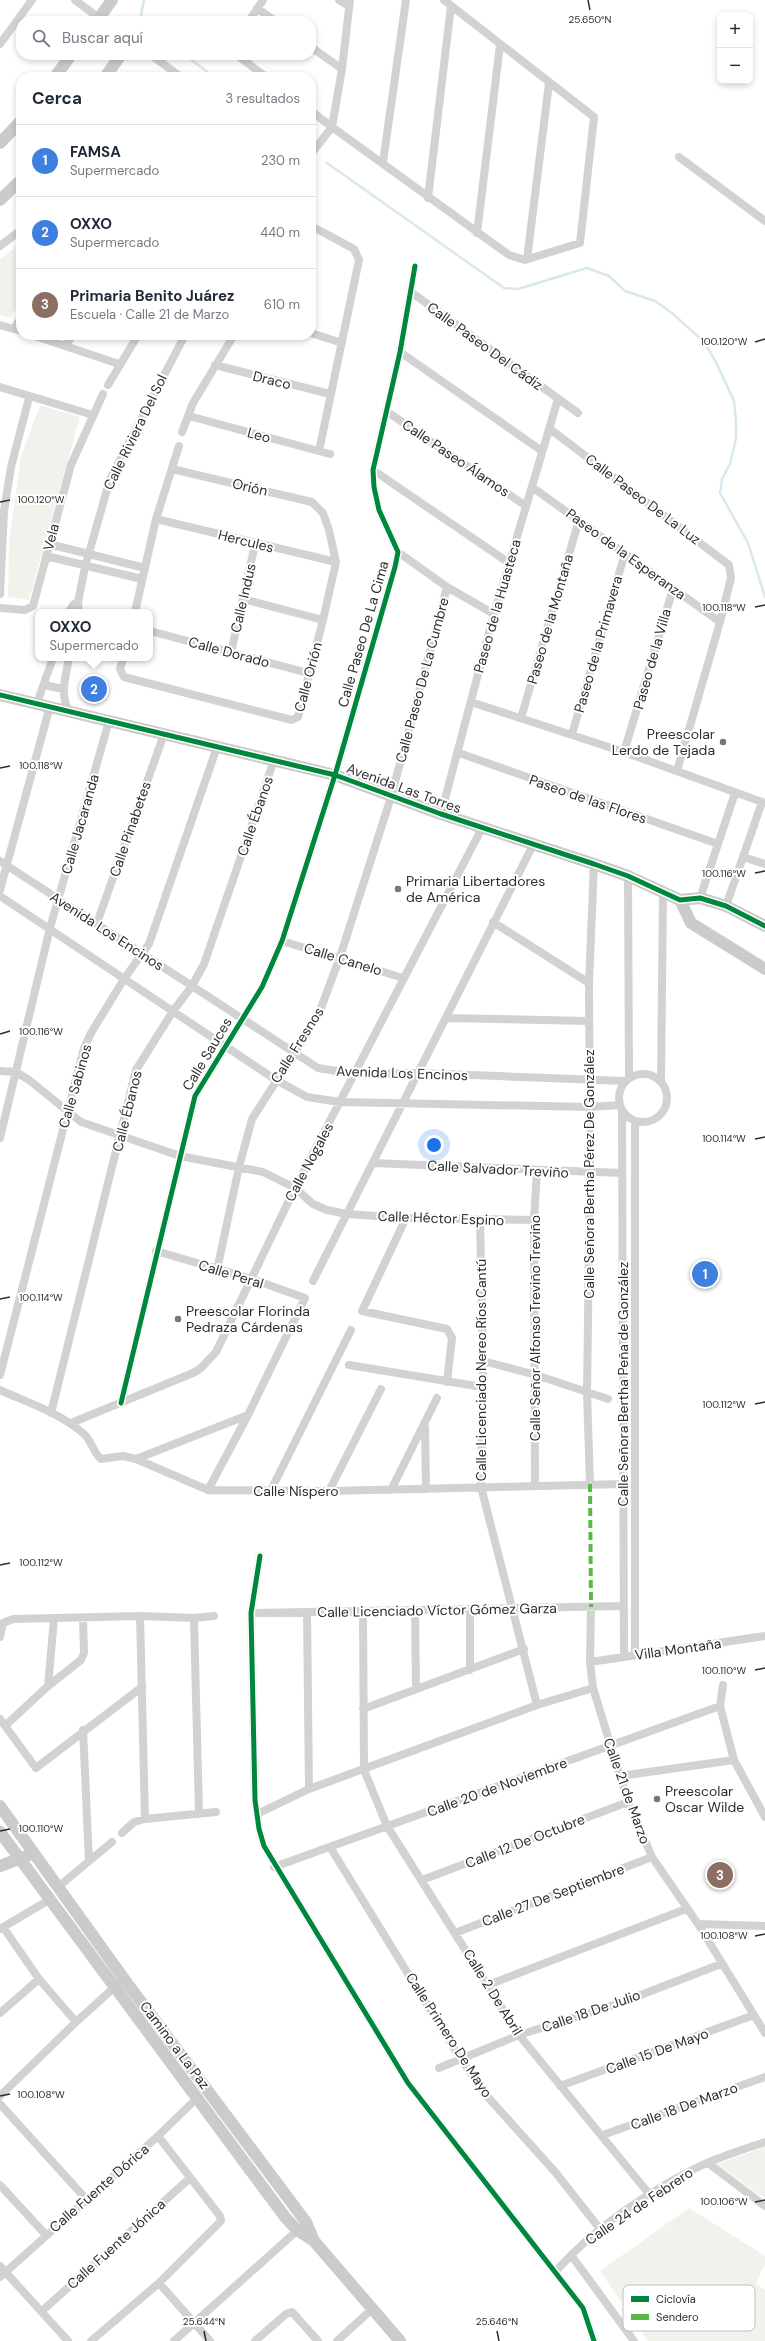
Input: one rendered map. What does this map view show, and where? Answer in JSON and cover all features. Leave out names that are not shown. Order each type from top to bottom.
[{"type":"street","points":[[75,0],[95,16]]},
{"type":"street","points":[[102,16],[112,0]]},
{"type":"street","points":[[252,16],[263,0]]},
{"type":"street","points":[[316,148],[332,127],[342,69],[349,3],[339,0]]},
{"type":"street","points":[[382,162],[406,0]]},
{"type":"street","points":[[316,115],[382,162],[428,198],[509,255],[520,260],[527,259],[580,243],[594,118],[444,0]]},
{"type":"street","points":[[19,16],[28,2]]},
{"type":"street","points":[[428,198],[451,6]]},
{"type":"street","points":[[257,8],[268,16]]},
{"type":"street","points":[[0,44],[16,20]]},
{"type":"street","points":[[477,233],[500,45]]},
{"type":"street","points":[[316,51],[342,69]]},
{"type":"street","points":[[59,72],[67,60]]},
{"type":"street","points":[[109,72],[117,60]]},
{"type":"street","points":[[158,60],[174,72]]},
{"type":"street","points":[[244,60],[259,72]]},
{"type":"street","points":[[527,259],[549,83]]},
{"type":"street","points":[[0,143],[16,126]]},
{"type":"street","points":[[678,158],[765,221]]},
{"type":"street","points":[[0,200],[16,185]]},
{"type":"street","points":[[316,230],[354,249],[360,260],[330,394],[319,451]]},
{"type":"street","points":[[0,246],[16,234]]},
{"type":"street","name":"Calle Paseo De La Cima","points":[[335,775],[398,552],[379,510],[374,487],[374,470],[400,352],[415,266]]},
{"type":"street","name":"Calle Paseo Del Cádiz","points":[[411,292],[578,414]]},
{"type":"street","points":[[0,325],[16,329]]},
{"type":"street","points":[[316,334],[342,342]]},
{"type":"street","points":[[47,340],[119,364]]},
{"type":"street","points":[[65,346],[69,340]]},
{"type":"street","points":[[108,385],[119,364],[135,340]]},
{"type":"street","name":"Calle Riviera Del Sol","points":[[78,609],[85,567],[110,479],[182,340]]},
{"type":"street","points":[[182,432],[193,403],[231,340]]},
{"type":"street","points":[[400,352],[542,450]]},
{"type":"street","name":"Draco","points":[[215,365],[330,394]]},
{"type":"street","points":[[0,387],[29,398],[93,415]]},
{"type":"street","name":"Vela","points":[[0,608],[25,610],[31,608],[71,465],[103,394]]},
{"type":"street","points":[[0,594],[4,511],[11,467],[29,398]]},
{"type":"street","name":"Paseo de la Huasteca","points":[[441,814],[494,614],[558,399]]},
{"type":"street","name":"Calle Paseo Álamos","points":[[386,411],[526,506]]},
{"type":"street","name":"Leo","points":[[189,416],[330,454]]},
{"type":"street","name":"Calle Paseo De La Luz","points":[[550,429],[726,561],[731,573],[720,622]]},
{"type":"street","points":[[136,609],[156,519],[179,446]]},
{"type":"street","name":"Orión","points":[[172,469],[312,502],[323,513]]},
{"type":"street","points":[[374,470],[509,563]]},
{"type":"street","name":"Paseo de la Esperanza","points":[[532,487],[720,622]]},
{"type":"street","name":"Calle Orión","points":[[122,661],[120,669],[124,677],[292,720],[298,717],[336,562],[329,530],[323,513]]},
{"type":"street","name":"Hercules","points":[[156,519],[255,544],[336,562]]},
{"type":"street","name":"Paseo de la Montaña","points":[[521,718],[579,520]]},
{"type":"street","points":[[49,544],[145,568]]},
{"type":"street","name":"Calle Indus","points":[[231,653],[255,544]]},
{"type":"street","points":[[398,552],[446,587],[494,614]]},
{"type":"street","name":"Paseo de la Primavera","points":[[572,734],[625,553]]},
{"type":"street","points":[[46,556],[85,567],[142,579]]},
{"type":"street","points":[[116,573],[118,562]]},
{"type":"street","name":"Calle Paseo De La Cumbre","points":[[391,797],[446,587]]},
{"type":"street","name":"Paseo de la Villa","points":[[624,752],[673,589]]},
{"type":"street","points":[[243,599],[323,620]]},
{"type":"street","points":[[71,609],[73,605],[78,602]]},
{"type":"street","points":[[677,771],[720,622]]},
{"type":"street","name":"Calle Dorado","points":[[153,632],[308,673]]},
{"type":"street","points":[[37,703],[52,661]]},
{"type":"street","points":[[68,661],[63,690],[64,701],[69,710]]},
{"type":"street","points":[[44,685],[63,690]]},
{"type":"street","name":"Avenida Las Torres","points":[[0,695],[69,710],[335,775],[391,797],[482,828],[534,843],[628,876],[680,900],[700,898],[726,906],[765,926]]},
{"type":"street","points":[[471,702],[572,734],[764,802],[726,906]]},
{"type":"street","points":[[0,890],[4,864],[50,706]]},
{"type":"street","name":"Calle Jacaranda","points":[[0,1138],[50,928],[109,721]]},
{"type":"street","name":"Calle Pinabetes","points":[[97,923],[164,734]]},
{"type":"street","name":"Calle Sabinos","points":[[0,1375],[84,1048],[124,979],[142,955],[154,933],[217,747]]},
{"type":"street","name":"Paseo de las Flores","points":[[458,753],[718,844]]},
{"type":"street","name":"Calle Ébanos","points":[[51,1412],[121,1136],[136,1070],[173,1011],[192,986],[211,945],[274,760]]},
{"type":"street","name":"Calle Sauces","points":[[121,1403],[194,1096],[224,1045],[269,975],[282,940],[335,775]]},
{"type":"street","points":[[700,898],[735,793]]},
{"type":"street","name":"Calle Fresnos","points":[[217,1270],[239,1167],[252,1119],[318,1016],[340,957],[391,797]]},
{"type":"street","name":"Calle Nogales","points":[[71,1423],[193,1373],[210,1360],[216,1352],[295,1188],[482,828]]},
{"type":"street","points":[[313,1281],[534,843]]},
{"type":"street","points":[[743,857],[765,864]]},
{"type":"street","name":"Avenida Los Encinos","points":[[4,864],[97,923],[142,955],[192,986],[293,1054],[318,1068],[355,1074],[418,1073],[590,1080],[627,1079]]},
{"type":"street","name":"Calle Señora Bertha Pérez De González","points":[[590,1484],[587,1393],[590,1173],[589,983],[594,864]]},
{"type":"street","points":[[627,1079],[645,1073],[653,1075],[661,1081],[666,1090],[667,1099],[665,1108],[652,1120],[635,1121],[621,1108],[619,1092],[627,1079],[628,876]]},
{"type":"street","points":[[661,1081],[663,893]]},
{"type":"street","name":"Avenida Los Encinos","points":[[0,896],[276,1080],[307,1097],[340,1102],[621,1108]]},
{"type":"street","points":[[680,900],[690,923],[765,969]]},
{"type":"street","points":[[493,922],[589,983]]},
{"type":"street","name":"Calle Canelo","points":[[282,940],[403,978]]},
{"type":"street","points":[[447,1018],[589,1021]]},
{"type":"street","points":[[0,1071],[16,1072]]},
{"type":"street","name":"Calle Héctor Espino","points":[[16,1072],[29,1080],[81,1122],[180,1156],[263,1172],[295,1188],[313,1204],[327,1210],[347,1214],[406,1218],[534,1220]]},
{"type":"street","name":"Calle Señora Bertha Peña de González","points":[[621,1108],[624,1657]]},
{"type":"street","name":"Calle Señora Bertha Peña de González","points":[[635,1121],[636,1655]]},
{"type":"street","name":"Calle Salvador Treviño","points":[[373,1163],[622,1174]]},
{"type":"street","name":"Calle Señor Alfonso Treviño Treviño","points":[[535,1485],[536,1375],[534,1220],[537,1171]]},
{"type":"street","points":[[406,1218],[362,1311],[447,1329],[452,1338],[447,1382]]},
{"type":"street","name":"Calle Licenciado Nereo Ríos Cantú","points":[[480,1220],[483,1361],[481,1487],[514,1608],[537,1705]]},
{"type":"street","name":"Calle Peral","points":[[156,1251],[252,1279],[305,1298],[248,1415]]},
{"type":"street","points":[[270,1492],[351,1330]]},
{"type":"street","points":[[483,1361],[536,1375],[608,1399]]},
{"type":"street","points":[[349,1365],[482,1387]]},
{"type":"street","points":[[329,1491],[381,1389]]},
{"type":"street","name":"Calle Níspero","points":[[0,1390],[51,1412],[71,1423],[86,1436],[96,1454],[101,1459],[124,1456],[136,1459],[208,1490],[270,1492],[623,1484]]},
{"type":"street","points":[[391,1490],[438,1398]]},
{"type":"street","points":[[136,1459],[248,1415]]},
{"type":"street","points":[[208,1490],[248,1415]]},
{"type":"street","points":[[425,1426],[426,1489]]},
{"type":"street","points":[[260,1556],[251,1613],[257,1814],[264,1846],[274,1867],[408,2083],[556,2271],[583,2308],[594,2341]]},
{"type":"street","points":[[623,1563],[635,1564]]},
{"type":"street","name":"Calle Licenciado Víctor Gómez Garza","points":[[251,1613],[623,1606]]},
{"type":"street","points":[[590,1662],[591,1607]]},
{"type":"street","points":[[470,1609],[470,1670]]},
{"type":"street","points":[[415,1610],[416,1689]]},
{"type":"street","points":[[307,1612],[309,1789]]},
{"type":"street","points":[[363,1612],[364,1770]]},
{"type":"street","points":[[0,1637],[3,1623],[7,1621],[140,1616],[194,1618],[214,1616]]},
{"type":"street","points":[[140,1616],[145,1819]]},
{"type":"street","points":[[83,1618],[84,1653],[81,1660],[3,1722],[36,1768],[83,1730],[142,1688]]},
{"type":"street","points":[[194,1618],[199,1814]]},
{"type":"street","points":[[48,1686],[54,1619]]},
{"type":"street","name":"Villa Montaña","points":[[590,1662],[765,1636]]},
{"type":"street","points":[[363,1709],[524,1649]]},
{"type":"street","name":"Calle 21 de Marzo","points":[[590,1662],[593,1688],[610,1746],[628,1802],[652,1857],[686,1909],[698,1924],[721,1964],[765,2033]]},
{"type":"street","points":[[723,1686],[720,1706],[734,1760],[765,1817]]},
{"type":"street","points":[[257,1814],[309,1789],[537,1705],[593,1688]]},
{"type":"street","name":"Calle 20 de Noviembre","points":[[274,1867],[720,1706]]},
{"type":"street","points":[[83,1730],[90,1860]]},
{"type":"street","points":[[620,1776],[734,1760]]},
{"type":"street","name":"Calle 2 De Abril","points":[[364,1770],[387,1826],[519,2035],[650,2195]]},
{"type":"street","name":"Calle 12 De Octubre","points":[[422,1880],[628,1802]]},
{"type":"street","name":"Camino a La Paz","points":[[1,1811],[34,1853],[124,1979],[306,2222],[314,2241],[371,2310],[400,2341]]},
{"type":"street","points":[[122,1833],[134,1822],[145,1819],[216,1812]]},
{"type":"street","name":"Camino a La Paz","points":[[0,1832],[196,2099],[297,2230],[314,2241]]},
{"type":"street","points":[[58,1887],[112,1842]]},
{"type":"street","name":"Calle Primero De Mayo","points":[[330,1847],[460,2058],[486,2095],[556,2173],[600,2229]]},
{"type":"street","points":[[0,1866],[34,1853]]},
{"type":"street","name":"Calle 27 De Septiembre","points":[[455,1933],[652,1857]]},
{"type":"street","points":[[38,1884],[50,1876]]},
{"type":"street","points":[[49,1900],[2,1928],[39,1979],[76,2022]]},
{"type":"street","points":[[488,1985],[686,1909]]},
{"type":"street","points":[[698,1924],[765,1926]]},
{"type":"street","name":"Calle 18 De Julio","points":[[439,2068],[460,2058],[519,2035],[620,2003],[721,1964]]},
{"type":"street","points":[[0,2013],[39,1979]]},
{"type":"street","points":[[0,2096],[76,2022],[124,1979]]},
{"type":"street","name":"Calle 15 De Mayo","points":[[560,2086],[754,2015]]},
{"type":"street","points":[[170,2062],[180,2054]]},
{"type":"street","name":"Calle 18 De Marzo","points":[[603,2136],[765,2077]]},
{"type":"street","name":"Calle Fuente Dórica","points":[[2,2271],[87,2200],[158,2136],[196,2099]]},
{"type":"street","points":[[0,2104],[87,2200]]},
{"type":"street","points":[[91,2341],[159,2283],[221,2221],[220,2216],[158,2136]]},
{"type":"street","name":"Calle 24 de Febrero","points":[[556,2271],[571,2255],[600,2229],[650,2195],[708,2163],[765,2142]]},
{"type":"street","name":"Calle 24 de Febrero","points":[[708,2163],[765,2206]]},
{"type":"street","name":"Calle Fuente Jónica","points":[[42,2311],[190,2178]]},
{"type":"street","points":[[0,2185],[46,2235]]},
{"type":"street","points":[[174,2341],[306,2222]]},
{"type":"street","points":[[571,2255],[623,2326]]},
{"type":"street","points":[[2,2271],[42,2311],[68,2341]]},
{"type":"street","points":[[159,2283],[210,2341]]},
{"type":"street","points":[[337,2341],[371,2310]]},
{"type":"street","points":[[255,2341],[286,2314],[292,2312],[295,2313],[318,2341]]},
{"type":"street","points":[[627,2331],[634,2341]]},
{"type":"shaded area","points":[[16,247],[16,309],[10,318],[0,315],[0,259]]},
{"type":"shaded area","points":[[40,405],[80,417],[29,600],[8,597],[9,542],[21,456]]},
{"type":"shaded area","points":[[765,2147],[765,2199],[717,2164]]},
{"type":"shaded area","points":[[689,2208],[765,2256],[765,2264],[756,2284],[765,2290],[765,2341],[648,2341],[641,2331],[755,2331],[755,2285],[623,2285],[623,2305],[600,2271]]},
{"type":"waterway","points":[[142,16],[144,0]]},
{"type":"waterway","points":[[192,60],[207,72]]},
{"type":"waterway","points":[[327,163],[504,288],[518,289],[587,268],[609,276],[625,291],[655,301],[672,313],[704,342],[716,362],[734,401],[736,438],[730,464],[722,479],[720,493],[748,543],[765,597]]},
{"type":"marked path","points":[[590,1484],[591,1607]]},
{"type":"cycle path","points":[[121,1403],[195,1096],[262,987],[282,941],[335,775],[395,567],[398,552],[379,510],[374,487],[373,470],[400,352],[415,266]]},
{"type":"cycle path","points":[[0,695],[335,775],[441,814],[628,876],[680,900],[700,898],[726,906],[765,926]]},
{"type":"cycle path","points":[[260,1556],[251,1613],[255,1800],[259,1829],[264,1846],[408,2083],[583,2308],[594,2341]]},
{"type":"place","name":"OXXO","points":[[94,689]]},
{"type":"place","name":"Preescolar Lerdo de Tejada","points":[[723,742]]},
{"type":"place","name":"Primaria Libertadores de América","points":[[398,889]]},
{"type":"place","name":"FAMSA","points":[[705,1274]]},
{"type":"place","name":"Preescolar Florinda Pedraza Cárdenas","points":[[178,1319]]},
{"type":"place","name":"Preescolar Oscar Wilde","points":[[657,1799]]},
{"type":"place","name":"Primaria Benito Juárez","points":[[720,1875]]}]
